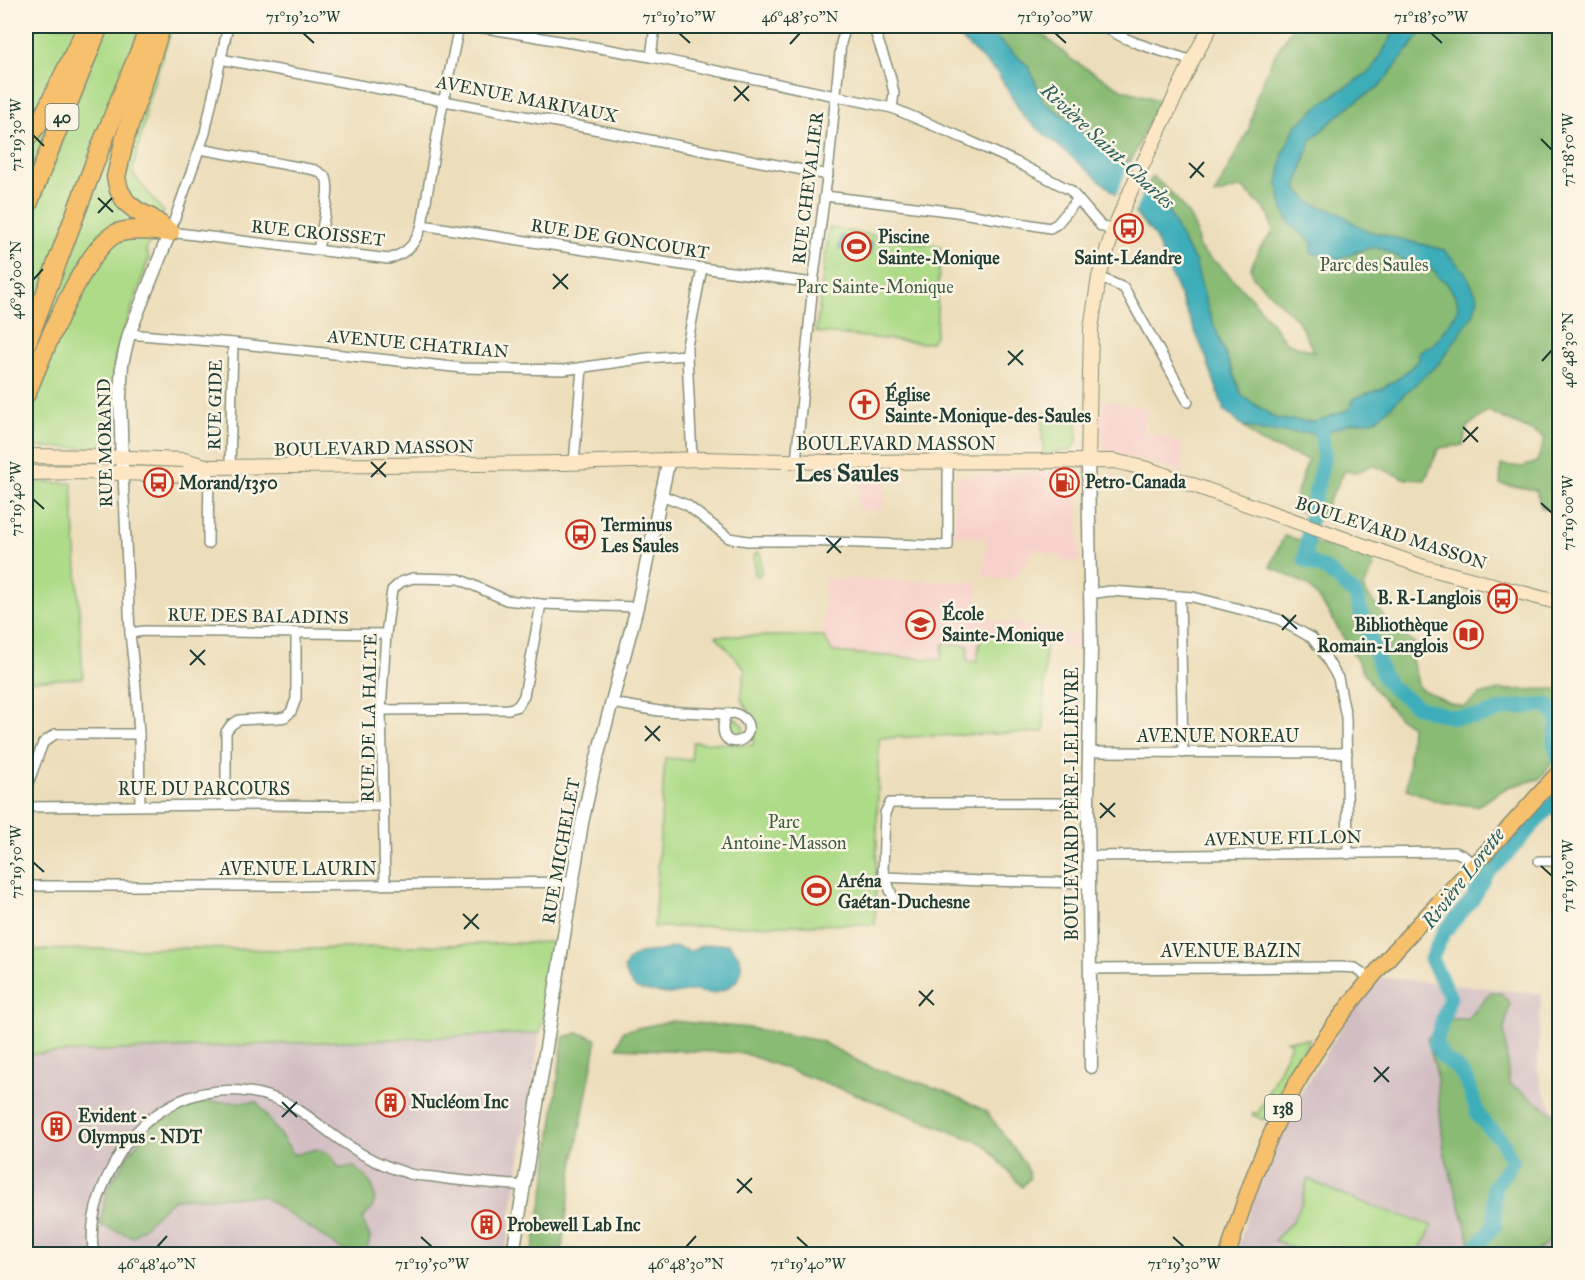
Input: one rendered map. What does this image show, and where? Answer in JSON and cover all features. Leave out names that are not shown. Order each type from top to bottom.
[{"type":"highway","points":[[26,139],[43,117],[87,26]]},
{"type":"highway","name":"40","points":[[26,209],[99,26]]},
{"type":"highway","name":"40","points":[[26,345],[101,146],[150,26]]},
{"type":"highway","points":[[161,26],[125,138],[116,177],[126,202],[170,232]]},
{"type":"highway","points":[[26,394],[67,302],[83,271],[101,245],[115,234],[128,230],[170,232]]},
{"type":"main road","name":"BOULEVARD PÈRE-LELIÈVRE","points":[[1088,460],[1091,329],[1099,277],[1113,231],[1139,172],[1211,26]]},
{"type":"main road","name":"BOULEVARD MASSON","points":[[26,456],[184,460],[209,467],[574,463],[669,459],[796,462],[1114,461],[1148,469],[1424,567],[1560,603]]},
{"type":"main road","name":"BOULEVARD MASSON","points":[[26,473],[183,475],[209,467]]},
{"type":"main road","name":"138","points":[[1228,1254],[1269,1136],[1310,1060],[1335,1023],[1370,978],[1557,774]]},
{"type":"street","name":"RUE MORAND","points":[[140,805],[139,734],[130,633],[122,457],[122,364],[129,334],[200,149],[228,26]]},
{"type":"street","name":"RUE CROISSET","points":[[170,232],[389,259],[402,254],[416,241],[422,225],[459,26]]},
{"type":"street","points":[[474,26],[651,57],[892,108],[1016,162],[1070,190],[1101,226],[1113,231]]},
{"type":"street","points":[[651,57],[655,26]]},
{"type":"street","name":"RUE CHEVALIER","points":[[796,462],[813,283],[828,175],[841,43],[846,26]]},
{"type":"street","points":[[873,26],[890,75],[894,93],[892,108]]},
{"type":"street","points":[[1105,26],[1115,29],[1135,42],[1192,61]]},
{"type":"street","name":"AVENUE MARIVAUX","points":[[220,59],[828,175]]},
{"type":"street","points":[[200,149],[321,173],[327,183],[328,193],[318,250]]},
{"type":"street","points":[[825,196],[956,212],[1050,228],[1058,224],[1078,198]]},
{"type":"street","name":"RUE DE GONCOURT","points":[[422,225],[813,283]]},
{"type":"street","points":[[693,459],[687,346],[702,268]]},
{"type":"street","points":[[1099,277],[1124,288],[1188,402]]},
{"type":"street","name":"AVENUE CHATRIAN","points":[[129,334],[462,368],[564,370],[646,358],[687,355]]},
{"type":"street","name":"RUE GIDE","points":[[230,467],[233,343]]},
{"type":"street","points":[[574,463],[582,368]]},
{"type":"street","name":"RUE MICHELET","points":[[513,1254],[572,882],[591,783],[637,607],[669,459]]},
{"type":"street","name":"BOULEVARD PÈRE-LELIÈVRE","points":[[1088,460],[1091,648],[1088,803],[1091,1067]]},
{"type":"street","points":[[661,495],[687,505],[729,538],[748,541],[948,546],[948,462]]},
{"type":"street","points":[[208,544],[209,467]]},
{"type":"street","name":"RUE DE LA HALTE","points":[[385,884],[381,710],[386,634],[392,590],[401,582],[413,578],[459,579],[506,600],[541,604],[637,607]]},
{"type":"street","points":[[1089,594],[1110,591],[1194,597],[1278,619],[1312,638],[1338,678],[1346,717],[1348,854]]},
{"type":"street","points":[[1180,596],[1183,753]]},
{"type":"street","points":[[381,710],[509,709],[518,706],[524,696],[541,604]]},
{"type":"street","name":"RUE DES BALADINS","points":[[130,633],[144,631],[386,634]]},
{"type":"street","points":[[226,805],[226,732],[239,720],[279,718],[291,712],[296,699],[296,633]]},
{"type":"street","points":[[612,703],[659,711],[726,714]]},
{"type":"street","points":[[26,789],[43,743],[56,734],[139,734]]},
{"type":"street","name":"AVENUE NOREAU","points":[[1089,752],[1347,753]]},
{"type":"street","points":[[893,898],[883,870],[885,813],[890,803],[1088,803]]},
{"type":"street","name":"RUE DU PARCOURS","points":[[26,807],[383,806]]},
{"type":"street","name":"AVENUE FILLON","points":[[1089,856],[1455,852],[1474,865]]},
{"type":"street","points":[[1539,861],[1560,861]]},
{"type":"street","points":[[885,877],[1089,883]]},
{"type":"street","name":"AVENUE LAURIN","points":[[26,886],[300,886],[572,882]]},
{"type":"street","name":"AVENUE BAZIN","points":[[1089,969],[1341,967],[1355,968],[1370,978]]},
{"type":"street","points":[[94,1254],[92,1221],[100,1192],[109,1172],[135,1132],[167,1107],[185,1098],[219,1090],[240,1091],[271,1097],[296,1109],[371,1159],[408,1174],[524,1186]]},
{"type":"shaded area","points":[[1101,399],[1148,409],[1142,431],[1182,443],[1182,472],[1103,448]]},
{"type":"shaded area","points":[[1069,471],[1076,475],[1080,561],[1072,562],[1035,548],[1014,580],[984,577],[986,537],[954,536],[956,476]]},
{"type":"shaded area","points":[[858,472],[889,472],[882,510],[858,509]]},
{"type":"shaded area","name":"École Sainte-Monique","points":[[825,579],[977,582],[979,617],[1085,637],[1087,650],[982,632],[977,662],[833,652],[823,636]]},
{"type":"shaded area","points":[[1381,977],[1541,994],[1538,1069],[1540,1083],[1559,1117],[1559,1254],[1236,1254],[1251,1204],[1282,1129],[1301,1093],[1347,1019]]},
{"type":"shaded area","points":[[540,1033],[505,1254],[26,1254],[26,1054]]},
{"type":"green space","points":[[39,26],[173,26],[147,103],[132,173],[164,212],[146,250],[149,258],[115,358],[112,426],[106,443],[93,448],[26,447],[26,37]]},
{"type":"green space","points":[[983,26],[1033,26],[1072,60],[1121,89],[1159,100],[1130,163],[1043,101],[1029,67]]},
{"type":"green space","name":"Parc des Saules","points":[[1293,26],[1398,26],[1372,70],[1322,103],[1295,127],[1278,185],[1283,209],[1291,225],[1312,242],[1357,253],[1378,247],[1400,259],[1435,271],[1438,277],[1446,282],[1457,299],[1459,310],[1440,337],[1432,346],[1422,350],[1417,356],[1421,358],[1399,378],[1381,389],[1354,398],[1350,409],[1315,422],[1277,419],[1242,396],[1208,310],[1195,261],[1148,187],[1152,176],[1176,198],[1194,226],[1198,246],[1256,303],[1286,342],[1314,352],[1298,321],[1253,277],[1251,267],[1260,248],[1273,232],[1269,214],[1242,187],[1214,195],[1249,129],[1256,98],[1273,58]]},
{"type":"green space","points":[[1430,26],[1523,26],[1528,30],[1559,32],[1559,511],[1541,507],[1536,490],[1500,484],[1501,465],[1523,467],[1537,462],[1545,438],[1488,411],[1467,427],[1463,445],[1439,448],[1425,480],[1406,479],[1372,465],[1356,473],[1345,471],[1318,521],[1292,507],[1308,460],[1262,443],[1242,425],[1262,431],[1321,434],[1350,423],[1376,420],[1473,315],[1444,250],[1364,230],[1339,213],[1311,203],[1296,188],[1311,140],[1349,106],[1380,86],[1419,36]]},
{"type":"green space","name":"Parc Sainte-Monique","points":[[829,228],[940,246],[936,334],[931,342],[816,332]]},
{"type":"green space","points":[[1042,413],[1077,415],[1077,442],[1071,450],[1043,454]]},
{"type":"green space","points":[[26,482],[72,483],[83,678],[26,681]]},
{"type":"green space","points":[[1284,536],[1372,557],[1374,566],[1363,589],[1396,631],[1415,643],[1412,660],[1419,688],[1464,707],[1479,695],[1500,690],[1559,689],[1559,755],[1539,779],[1508,787],[1477,806],[1439,802],[1407,789],[1411,726],[1398,717],[1372,686],[1329,613],[1308,585],[1270,567]]},
{"type":"green space","points":[[758,552],[761,555],[761,574],[758,576],[755,574],[754,555]]},
{"type":"green space","name":"Parc Antoine-Masson","points":[[981,632],[1045,643],[1044,732],[879,738],[875,924],[654,927],[665,758],[691,760],[693,742],[753,745],[756,723],[741,699],[745,669],[716,636],[823,636],[833,652],[941,660],[943,644],[968,645],[967,661],[977,662]]},
{"type":"green space","points":[[730,716],[738,720],[744,728],[736,737],[729,728]]},
{"type":"green space","points":[[555,942],[540,1033],[26,1054],[26,950],[198,948],[275,950]]},
{"type":"green space","points":[[1491,992],[1501,993],[1510,1003],[1504,1029],[1509,1083],[1559,1117],[1560,1216],[1557,1233],[1535,1254],[1470,1254],[1469,1238],[1444,1151],[1436,1071],[1427,1039],[1444,1019],[1468,1019]]},
{"type":"green space","points":[[672,1021],[750,1028],[821,1041],[867,1066],[945,1091],[986,1111],[1026,1165],[1030,1178],[1022,1187],[985,1145],[743,1053],[617,1048],[623,1031]]},
{"type":"green space","points":[[579,1033],[597,1039],[574,1160],[561,1254],[532,1254],[545,1185],[563,1037]]},
{"type":"green space","points":[[1310,1039],[1264,1120],[1252,1115],[1253,1112],[1258,1114],[1291,1044],[1286,1040]]},
{"type":"green space","points":[[201,1102],[257,1102],[294,1155],[317,1149],[331,1155],[339,1168],[354,1167],[364,1175],[374,1190],[375,1196],[372,1208],[362,1219],[370,1237],[366,1254],[341,1249],[262,1196],[174,1199],[133,1237],[100,1225],[107,1190],[130,1152],[157,1120],[179,1109]]},
{"type":"green space","points":[[1308,1179],[1354,1199],[1433,1226],[1417,1254],[1306,1254],[1274,1240],[1288,1226],[1298,1211]]},
{"type":"water","name":"Rivière Saint-Charles","points":[[947,26],[983,26],[1029,67],[1043,101],[1132,168],[1168,210],[1195,261],[1208,310],[1242,396],[1277,419],[1315,422],[1350,409],[1354,398],[1381,389],[1399,378],[1420,359],[1417,356],[1422,350],[1432,346],[1440,337],[1458,310],[1457,299],[1446,282],[1438,277],[1435,271],[1400,259],[1378,247],[1361,250],[1340,259],[1311,253],[1312,242],[1291,225],[1283,210],[1278,185],[1283,154],[1295,127],[1322,103],[1372,70],[1398,26],[1430,26],[1419,36],[1380,86],[1349,106],[1311,140],[1296,188],[1311,203],[1339,213],[1364,230],[1444,250],[1465,272],[1478,298],[1473,315],[1440,362],[1376,420],[1350,423],[1321,434],[1262,431],[1242,425],[1224,410],[1206,357],[1154,235],[1122,199],[1024,117],[998,74]]},
{"type":"water","points":[[1523,26],[1559,26],[1559,32],[1528,30]]},
{"type":"water","points":[[841,236],[872,242],[870,255],[839,249]]},
{"type":"water","points":[[714,944],[728,944],[739,957],[741,964],[741,972],[733,984],[716,992],[693,991],[666,994],[637,989],[632,985],[624,969],[628,961],[639,953],[676,947],[689,951]]},
{"type":"pier","points":[[1130,163],[1148,181],[1133,216],[1115,197]]},
{"type":"waterway","name":"Rivière Lorette","points":[[1321,427],[1324,456],[1311,512],[1305,560],[1327,570],[1355,594],[1383,676],[1391,687],[1418,707],[1452,717],[1478,717],[1509,708],[1548,705],[1558,721],[1554,744],[1560,761]]},
{"type":"waterway","name":"Rivière Lorette","points":[[1470,1254],[1495,1225],[1494,1187],[1512,1162],[1502,1141],[1479,1117],[1467,1081],[1458,1069],[1443,1057],[1435,1044],[1450,997],[1431,959],[1444,932],[1472,900],[1487,874],[1557,798],[1560,780]]},
{"type":"place","name":"Saint-Léandre","points":[[1128,229]]},
{"type":"place","name":"Piscine Sainte-Monique","points":[[857,247]]},
{"type":"place","name":"Église Sainte-Monique-des-Saules","points":[[864,405]]},
{"type":"place","name":"Petro-Canada","points":[[1064,482]]},
{"type":"place","name":"Morand/1350","points":[[158,483]]},
{"type":"place","name":"Terminus Les Saules","points":[[580,535]]},
{"type":"place","name":"B. R-Langlois","points":[[1502,598]]},
{"type":"place","name":"École Sainte-Monique","points":[[921,624]]},
{"type":"place","name":"Bibliothèque Romain-Langlois","points":[[1469,635]]},
{"type":"place","name":"Aréna Gaétan-Duchesne","points":[[817,891]]},
{"type":"place","name":"Nucléom Inc","points":[[390,1102]]},
{"type":"place","name":"Evident - Olympus - NDT","points":[[57,1126]]},
{"type":"place","name":"Probewell Lab Inc","points":[[486,1225]]},
{"type":"district","name":"Les Saules","points":[[847,473]]}]
